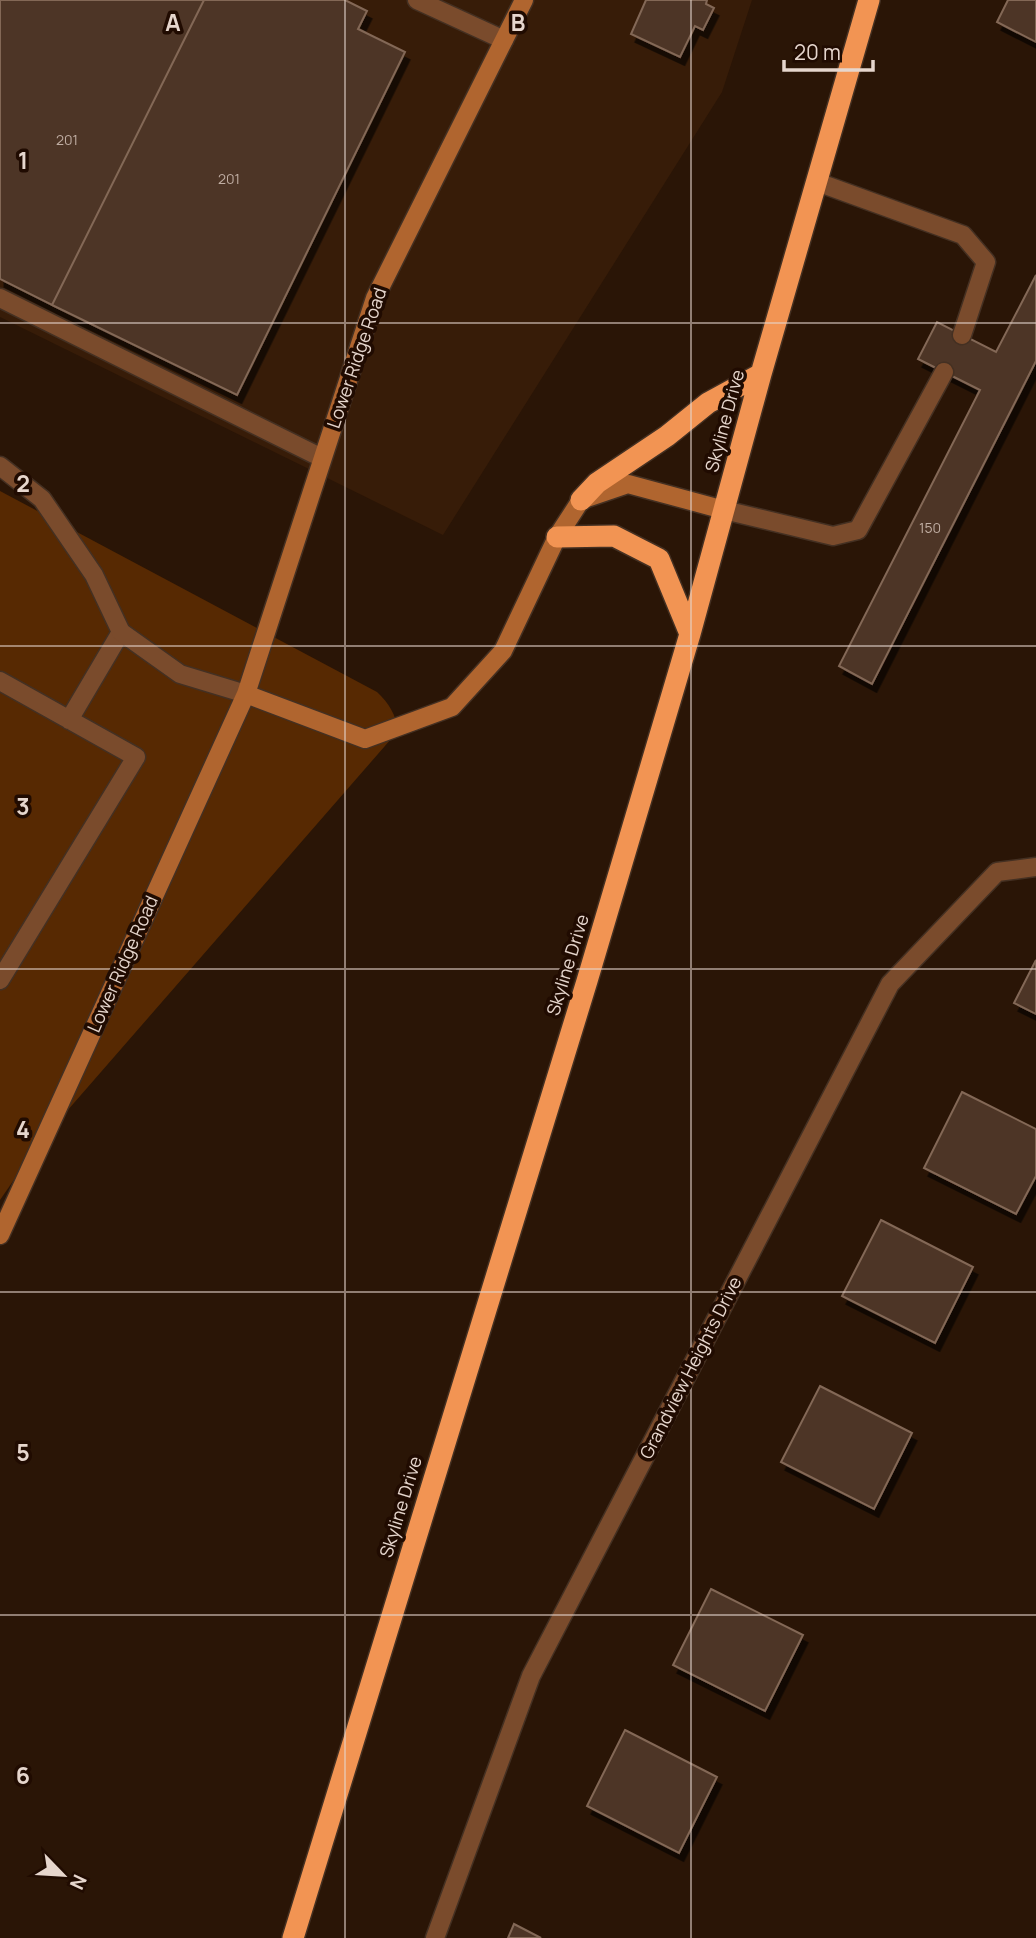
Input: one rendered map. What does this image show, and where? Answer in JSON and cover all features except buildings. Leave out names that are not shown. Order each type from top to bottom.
[{"type":"highway","name":"Skyline Drive","points":[[293,1938],[583,994],[690,634],[761,374],[869,0]]},
{"type":"highway","points":[[581,500],[597,483],[667,436],[709,403],[761,374]]},
{"type":"highway","points":[[557,537],[614,536],[659,559],[690,634]]},
{"type":"street","points":[[417,0],[504,40]]},
{"type":"street","name":"Lower Ridge Road","points":[[0,1234],[246,694],[375,298],[524,0]]},
{"type":"street","points":[[817,182],[962,235],[986,262],[962,335]]},
{"type":"street","points":[[0,298],[323,458]]},
{"type":"street","points":[[0,466],[42,499],[94,575],[121,632],[180,674],[246,694],[365,739],[452,707],[503,651],[557,537],[581,500],[628,484],[833,536],[858,530],[944,372]]},
{"type":"street","points":[[69,720],[121,632]]},
{"type":"street","points":[[0,681],[136,757],[0,980]]},
{"type":"street","name":"Grandview Heights Drive","points":[[435,1938],[531,1676],[890,984],[997,872],[1036,867]]},
{"type":"shaded area","points":[[0,0],[752,0],[722,92],[443,535],[0,317]]},
{"type":"shaded area","points":[[0,491],[377,692],[391,710],[398,731],[40,1142],[0,1200]]}]
